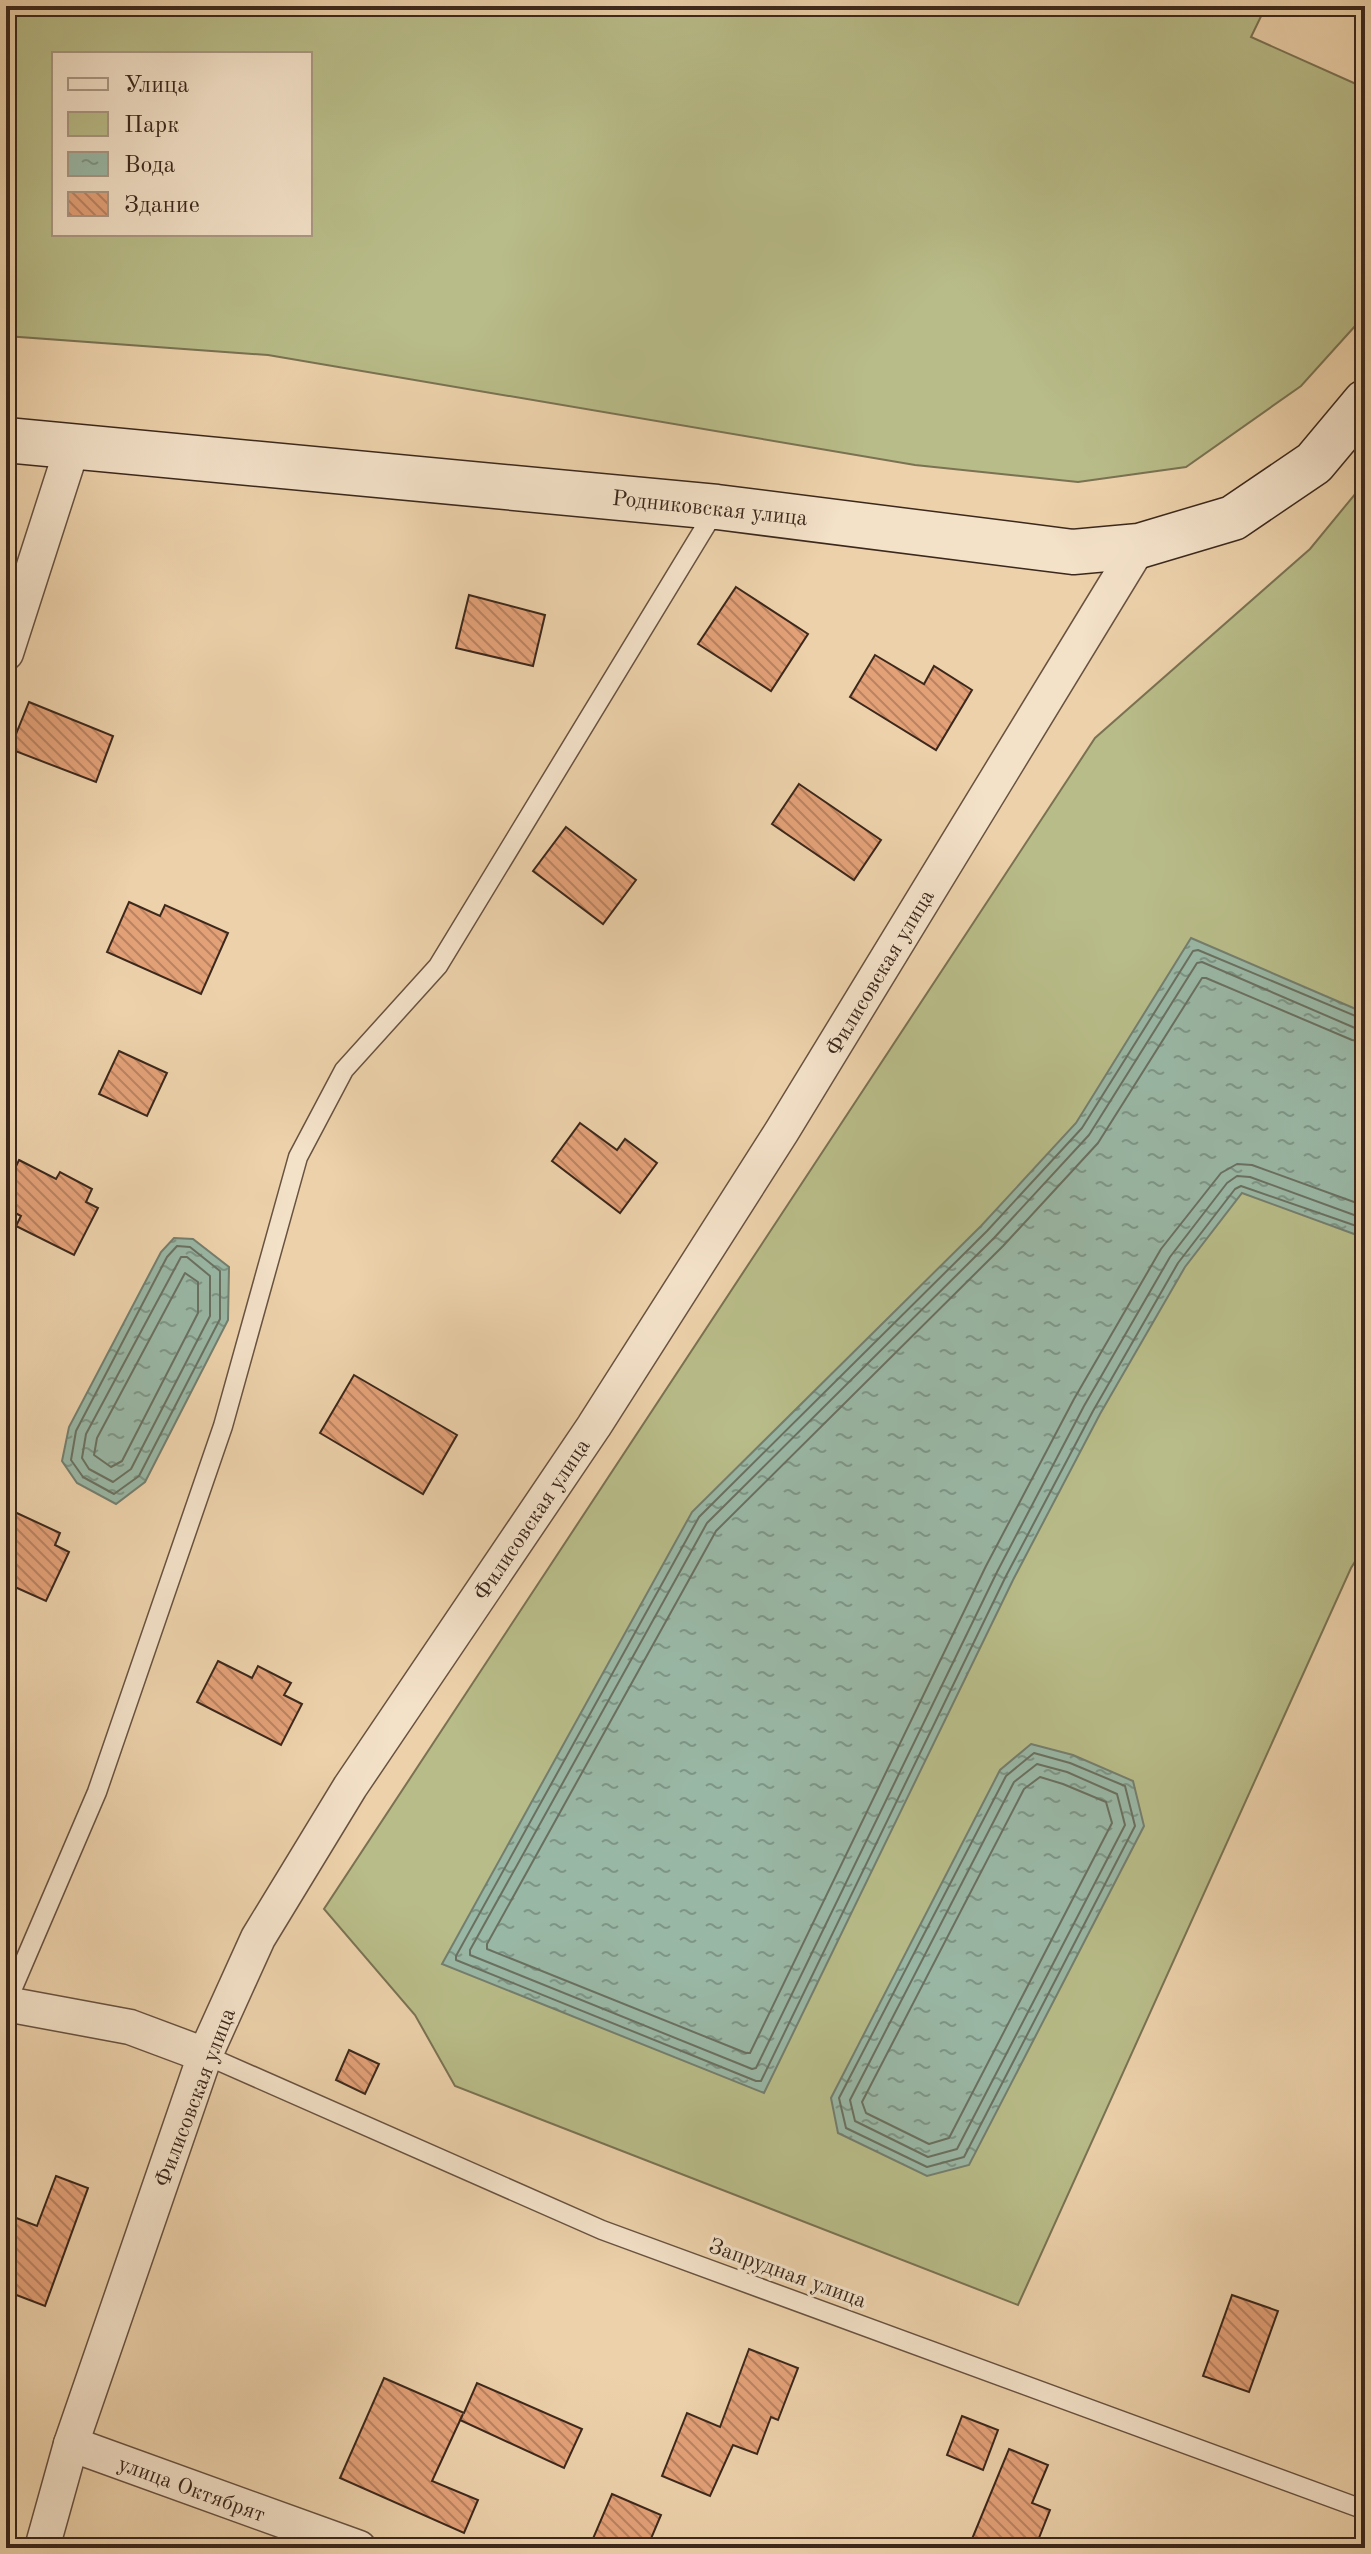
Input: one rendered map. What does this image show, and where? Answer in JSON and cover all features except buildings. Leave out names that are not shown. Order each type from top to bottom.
[{"type":"main road","name":"Родниковская улица","points":[[6,440],[717,507],[1073,552],[1139,546],[1233,518],[1314,463],[1365,402]]},
{"type":"street","points":[[6,653],[73,445]]},
{"type":"street","name":"Филисовская улица","points":[[42,2548],[71,2444],[205,2055],[258,1938],[350,1787],[594,1426],[765,1158],[1139,546]]},
{"type":"street","points":[[6,2004],[130,2027],[205,2055]]},
{"type":"street","name":"улица Октябрят","points":[[71,2444],[359,2548]]},
{"type":"lane","points":[[6,2004],[97,1792],[223,1426],[298,1157],[344,1070],[438,966],[717,507]]},
{"type":"lane","name":"Запрудная улица","points":[[205,2055],[602,2230],[1365,2510]]},
{"type":"green space","points":[[6,6],[1266,6],[1251,37],[1365,88],[1365,315],[1301,386],[1186,467],[1078,482],[915,465],[268,355],[6,336]]},
{"type":"green space","points":[[1365,482],[1365,1546],[1351,1568],[1018,2305],[455,2086],[415,2015],[324,1909],[1095,738],[1310,549]]},
{"type":"water","points":[[1191,938],[1365,1013],[1365,1238],[1242,1193],[1185,1267],[1100,1414],[1013,1580],[764,2093],[442,1964],[692,1512],[981,1226],[1076,1123]]},
{"type":"water","points":[[174,1238],[193,1239],[229,1267],[228,1320],[145,1482],[116,1504],[77,1483],[62,1461],[69,1427],[161,1252]]},
{"type":"water","points":[[1031,1744],[1073,1755],[1133,1781],[1144,1826],[969,2165],[927,2176],[838,2133],[831,2098],[1000,1770]]}]
